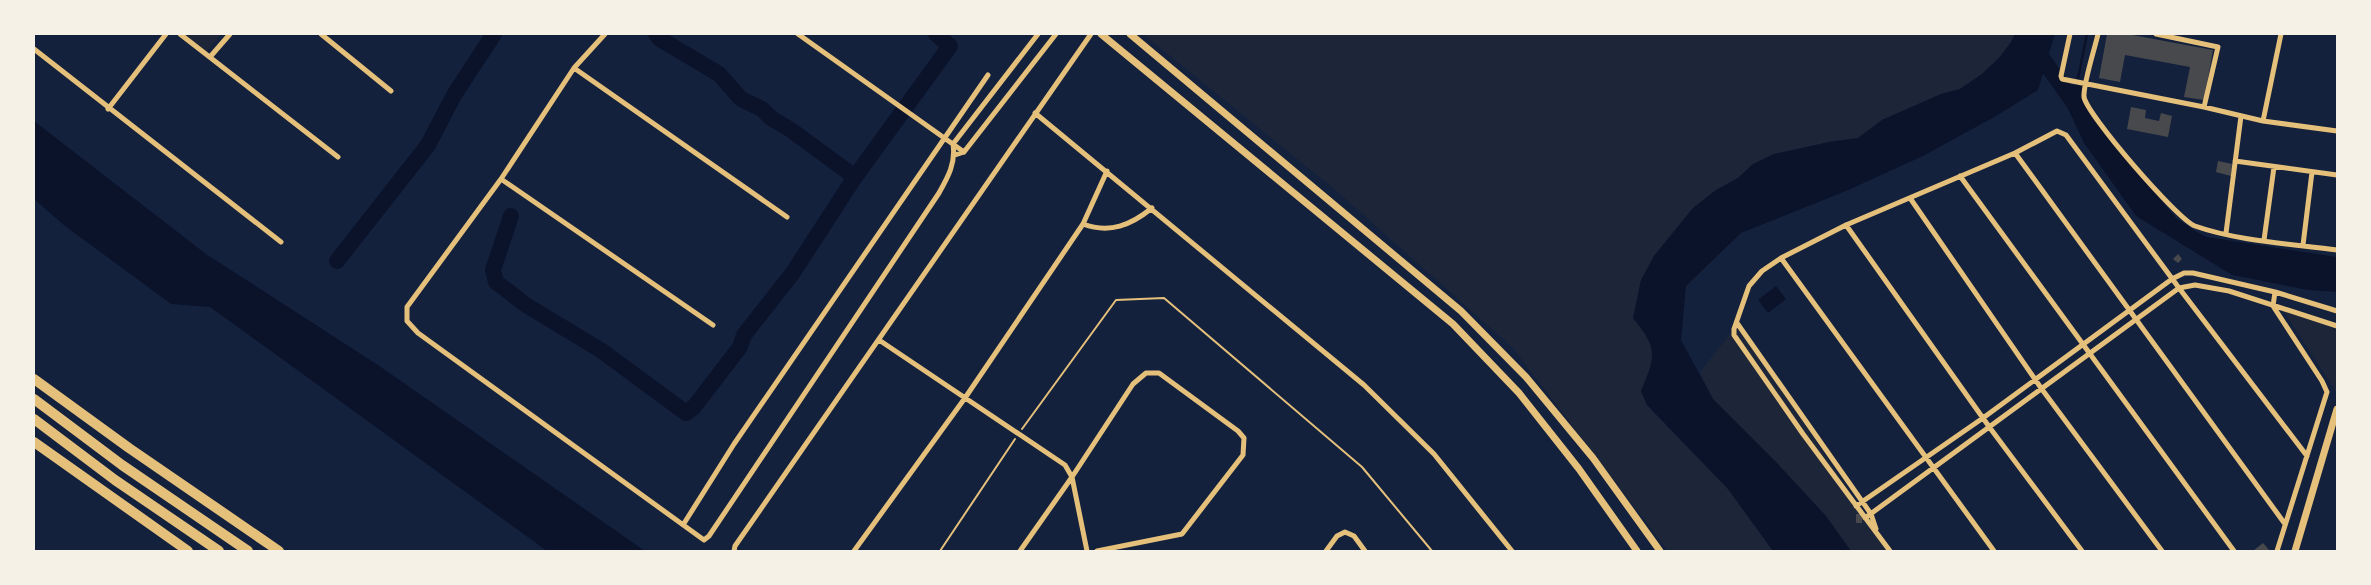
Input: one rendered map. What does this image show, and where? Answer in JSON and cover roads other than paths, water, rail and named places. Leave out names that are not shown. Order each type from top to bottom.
[{"type":"highway","points":[[34,379],[129,448],[279,551]]},
{"type":"highway","points":[[34,399],[122,465],[248,551]]},
{"type":"highway","points":[[34,420],[115,480],[219,551]]},
{"type":"highway","points":[[34,442],[188,551]]},
{"type":"street","points":[[108,109],[166,34]]},
{"type":"street","points":[[180,34],[338,157]]},
{"type":"street","points":[[210,57],[230,34]]},
{"type":"street","points":[[321,34],[391,91]]},
{"type":"street","points":[[605,34],[574,68],[501,179],[407,307],[407,321],[426,339],[683,525],[706,539],[939,193],[950,172],[955,155],[953,144],[1038,34]]},
{"type":"street","points":[[798,34],[964,152]]},
{"type":"street","points":[[955,155],[964,152],[1056,34]]},
{"type":"street","points":[[734,551],[735,546],[1091,34]]},
{"type":"street","points":[[1101,34],[1452,324],[1519,393],[1579,469],[1637,551]]},
{"type":"street","points":[[1130,34],[1461,311],[1526,377],[1593,458],[1660,551]]},
{"type":"street","points":[[2070,34],[2061,76],[2065,79],[2263,121],[2337,131]]},
{"type":"street","points":[[2098,34],[2084,83],[2085,98],[2094,116],[2158,192],[2192,225],[2264,240],[2337,250]]},
{"type":"street","points":[[2156,34],[2218,47],[2204,107]]},
{"type":"street","points":[[2263,121],[2281,34]]},
{"type":"street","points":[[34,49],[108,109],[281,242]]},
{"type":"street","points":[[574,68],[787,217]]},
{"type":"street","points":[[683,525],[734,444],[988,75]]},
{"type":"street","points":[[1035,113],[1152,208],[1371,392],[1434,454],[1512,551]]},
{"type":"street","points":[[2226,233],[2241,116]]},
{"type":"street","points":[[1890,551],[1734,335],[1749,286],[1762,271],[1781,258],[1846,225],[2015,152],[2052,133],[2061,132],[2066,135],[2178,288],[2306,456]]},
{"type":"street","points":[[2015,152],[2285,524]]},
{"type":"street","points":[[2235,162],[2337,175]]},
{"type":"street","points":[[2264,240],[2274,167]]},
{"type":"street","points":[[854,551],[965,398],[1083,224],[1107,172]]},
{"type":"street","points":[[2303,245],[2312,172]]},
{"type":"street","points":[[1960,176],[2234,551]]},
{"type":"street","points":[[501,179],[713,325]]},
{"type":"street","points":[[1910,198],[2041,388],[2162,551]]},
{"type":"street","points":[[1083,224],[1095,228],[1114,229],[1137,220],[1152,208]]},
{"type":"street","points":[[1846,225],[1990,428],[2082,551]]},
{"type":"street","points":[[1781,258],[1994,551]]},
{"type":"street","points":[[1856,506],[1983,418],[2034,378],[2172,279],[2184,273],[2193,273],[2275,292],[2337,311]]},
{"type":"street","points":[[1865,518],[2178,288],[2195,285],[2229,291],[2337,326]]},
{"type":"street","points":[[2275,292],[2273,306],[2326,386],[2326,396],[2277,551]]},
{"type":"street","points":[[1737,323],[1871,514],[1877,531]]},
{"type":"street","points":[[879,340],[965,398],[1020,432],[1065,465],[1072,477],[1087,551]]},
{"type":"street","points":[[1746,353],[1754,347]]},
{"type":"street","points":[[1020,551],[1072,477],[1133,384],[1146,373],[1159,373],[1238,431],[1244,438],[1243,455],[1182,534],[1097,551]]},
{"type":"street","points":[[2294,551],[2337,409]]},
{"type":"street","points":[[1326,551],[1337,536],[1344,532],[1354,536],[1365,551]]},
{"type":"waterway","points":[[337,261],[428,145],[454,95],[494,34]]},
{"type":"waterway","points":[[656,34],[660,39],[719,74],[741,99],[762,109],[771,118],[791,130],[855,177]]},
{"type":"waterway","points":[[511,216],[493,270],[496,282],[526,305],[602,351],[686,413],[694,407],[740,347],[744,335],[792,274],[855,177],[950,46],[936,34]]},
{"type":"waterway","points":[[2076,88],[2087,34]]},
{"type":"waterway","points":[[2034,47],[2079,110]]}]
